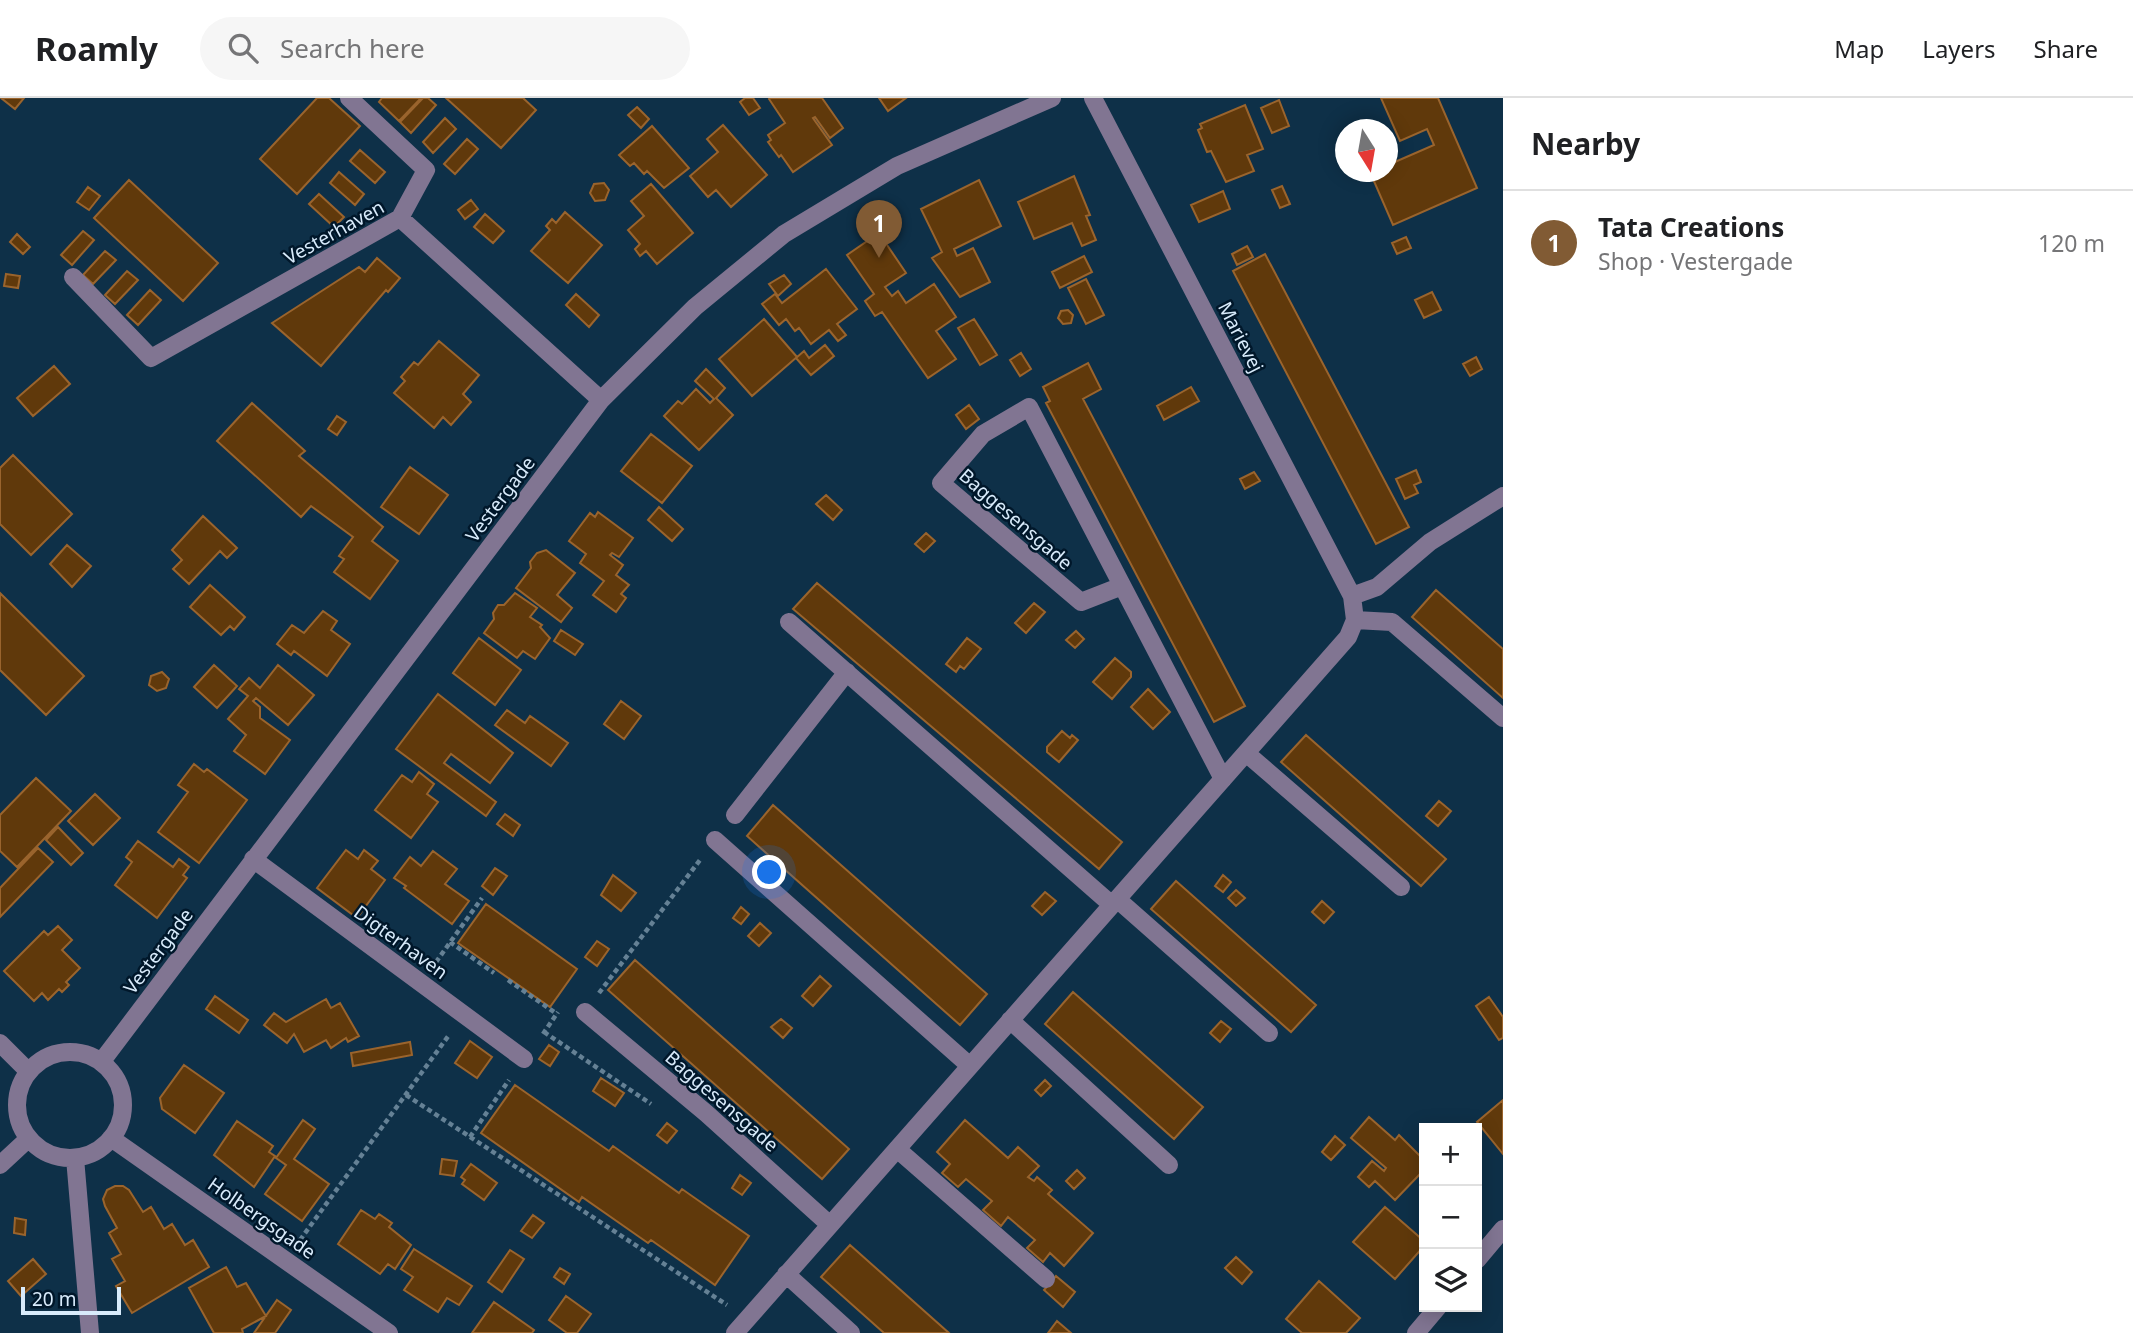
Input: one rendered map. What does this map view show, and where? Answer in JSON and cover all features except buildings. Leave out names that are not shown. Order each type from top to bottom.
[{"type":"street","points":[[349,98],[426,170],[400,218]]},
{"type":"street","name":"Vestergade","points":[[102,1061],[601,400],[695,307],[783,234],[897,166],[1052,98]]},
{"type":"street","name":"Marievej","points":[[1093,98],[1352,596]]},
{"type":"street","name":"Vesterhaven","points":[[73,277],[151,358],[400,218],[601,400]]},
{"type":"street","name":"Baggesensgade","points":[[1122,586],[1081,602],[941,482],[983,434],[1029,407],[1223,779]]},
{"type":"street","points":[[735,1333],[1348,637],[1355,620],[1352,596],[1377,587],[1430,542],[1503,496]]},
{"type":"street","points":[[1355,620],[1392,622],[1503,718]]},
{"type":"street","points":[[789,622],[1269,1033]]},
{"type":"street","points":[[734,815],[847,672]]},
{"type":"street","points":[[1246,753],[1401,887]]},
{"type":"street","points":[[715,840],[970,1066]]},
{"type":"street","name":"Digterhaven","points":[[253,859],[524,1059]]},
{"type":"street","name":"Baggesensgade","points":[[585,1012],[706,1113],[830,1225]]},
{"type":"street","points":[[1010,1020],[1169,1165]]},
{"type":"street","points":[[0,1043],[28,1071]]},
{"type":"street","points":[[63,1051],[83,1052],[102,1061],[116,1077],[123,1098],[121,1119],[111,1138],[88,1155],[75,1158],[57,1157],[41,1150],[28,1139],[19,1123],[16,1105],[19,1087],[28,1071],[44,1057],[63,1051]]},
{"type":"street","name":"Holbergsgade","points":[[111,1138],[389,1333]]},
{"type":"street","points":[[0,1164],[28,1139]]},
{"type":"street","points":[[897,1149],[1046,1279]]},
{"type":"street","points":[[75,1158],[90,1333]]},
{"type":"street","points":[[1482,1254],[1503,1229]]},
{"type":"street","points":[[786,1274],[851,1333]]},
{"type":"street","points":[[1416,1333],[1433,1312]]},
{"type":"path","points":[[585,1012],[715,840]]},
{"type":"path","points":[[421,983],[482,898]]},
{"type":"path","points":[[450,942],[494,973]]},
{"type":"path","points":[[508,980],[557,1014]]},
{"type":"path","points":[[470,1137],[565,1003]]},
{"type":"path","points":[[285,1260],[464,1015]]},
{"type":"path","points":[[544,1032],[659,1109]]},
{"type":"path","points":[[405,1095],[747,1319]]},
{"type":"place","name":"Tata Creations","points":[[879,258]]}]
